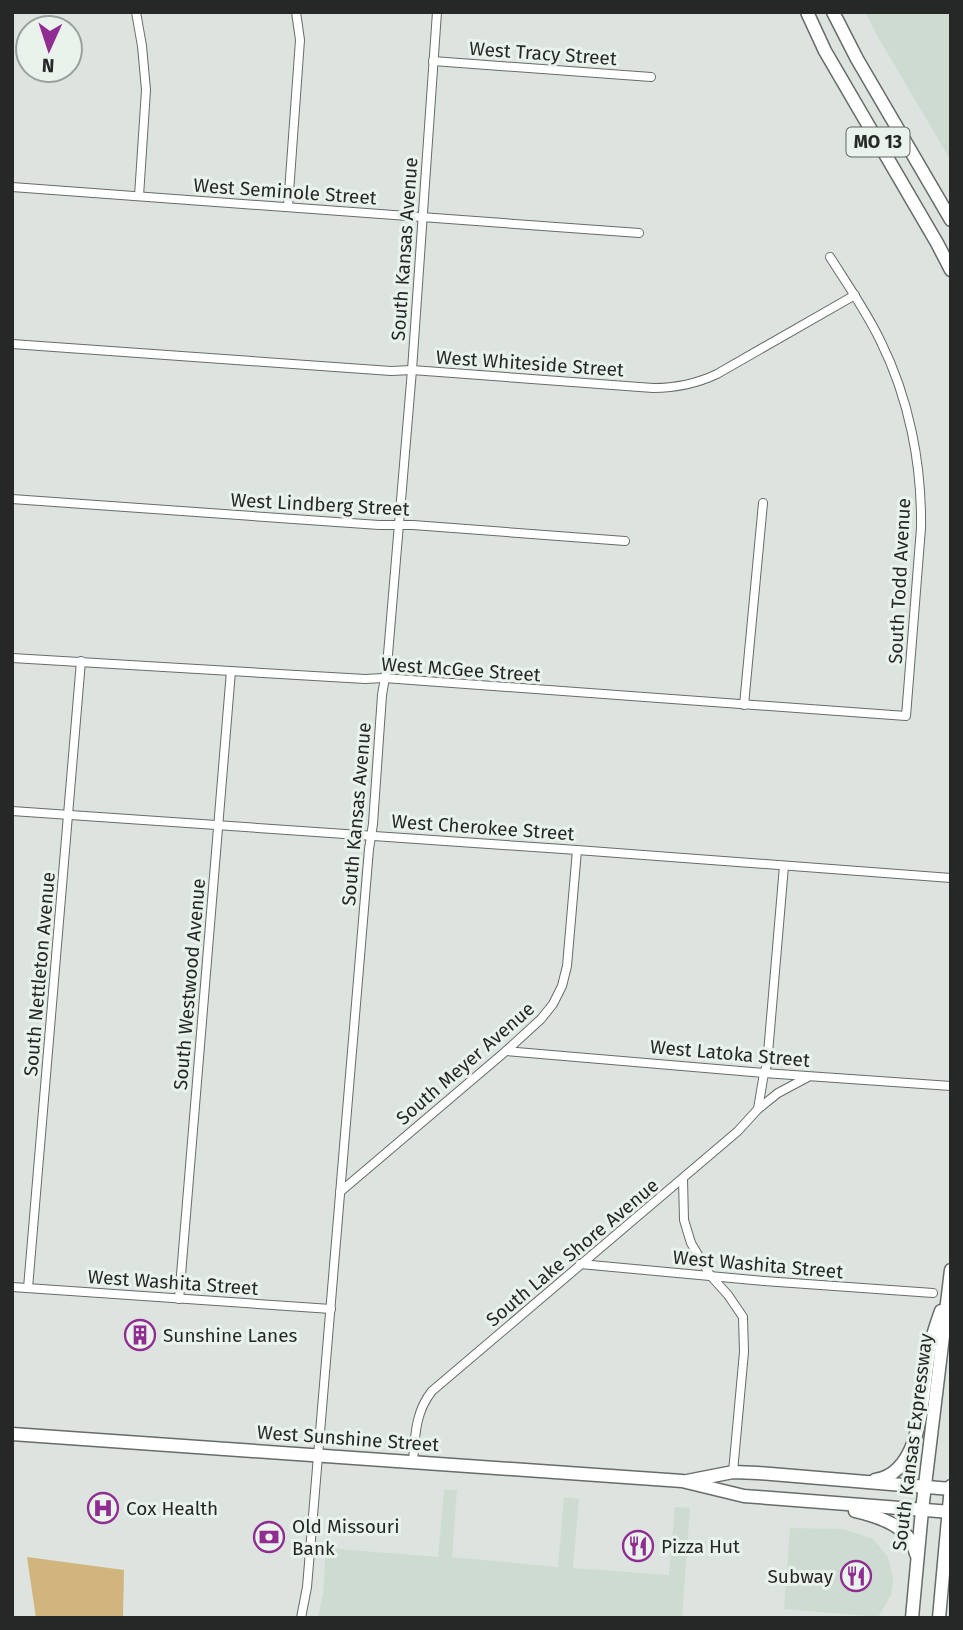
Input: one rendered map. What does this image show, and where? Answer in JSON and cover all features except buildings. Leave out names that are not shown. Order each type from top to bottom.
[{"type":"main road","name":"MO 13","points":[[807,12],[825,51],[951,270]]},
{"type":"main road","name":"MO 13","points":[[833,12],[857,59],[951,220]]},
{"type":"main road","name":"South Kansas Expressway","points":[[912,1618],[951,1270]]},
{"type":"main road","points":[[866,1481],[894,1473],[910,1452],[919,1423],[929,1350],[949,1288]]},
{"type":"main road","name":"West Sunshine Street","points":[[12,1434],[682,1481],[744,1496],[950,1512]]},
{"type":"main road","name":"West Sunshine Street","points":[[682,1481],[733,1472],[951,1488]]},
{"type":"main road","points":[[939,1618],[951,1488]]},
{"type":"main road","points":[[744,1496],[878,1517],[907,1535],[918,1560]]},
{"type":"street","points":[[136,12],[146,90],[139,196]]},
{"type":"street","points":[[288,206],[300,40],[296,12]]},
{"type":"street","name":"South Kansas Avenue","points":[[301,1618],[307,1587],[370,835],[387,666],[412,370],[437,12]]},
{"type":"street","name":"West Tracy Street","points":[[433,61],[651,77]]},
{"type":"street","name":"West Seminole Street","points":[[12,187],[639,233]]},
{"type":"street","name":"South Todd Avenue","points":[[830,257],[880,339],[897,379],[909,423],[920,483],[920,552],[906,716]]},
{"type":"street","name":"West Whiteside Street","points":[[12,344],[674,388],[717,374],[855,295]]},
{"type":"street","name":"West Lindberg Street","points":[[12,499],[625,541]]},
{"type":"street","points":[[744,705],[763,503]]},
{"type":"street","name":"West McGee Street","points":[[12,658],[384,678],[906,716]]},
{"type":"street","name":"South Nettleton Avenue","points":[[29,1288],[81,662]]},
{"type":"street","name":"South Westwood Avenue","points":[[178,1299],[231,671]]},
{"type":"street","name":"West Cherokee Street","points":[[12,811],[951,878]]},
{"type":"street","name":"South Meyer Avenue","points":[[340,1192],[506,1051],[547,1012],[562,986],[568,955],[577,850]]},
{"type":"street","points":[[758,1109],[764,1073],[768,1065],[784,866]]},
{"type":"street","name":"West Latoka Street","points":[[506,1051],[951,1086]]},
{"type":"street","name":"South Lake Shore Avenue","points":[[412,1462],[417,1422],[428,1396],[683,1179],[738,1131],[758,1109],[778,1093],[811,1076]]},
{"type":"street","points":[[683,1179],[686,1228],[691,1243],[710,1276],[728,1295],[743,1317],[744,1352],[733,1472]]},
{"type":"street","name":"West Washita Street","points":[[580,1264],[933,1293]]},
{"type":"street","name":"West Washita Street","points":[[12,1287],[331,1309]]},
{"type":"shaded area","points":[[865,12],[951,12],[951,161],[878,37]]},
{"type":"shaded area","points":[[444,1490],[457,1490],[452,1557],[558,1567],[564,1497],[579,1499],[573,1568],[669,1575],[675,1507],[690,1508],[682,1618],[318,1618],[323,1594],[326,1548],[438,1557]]},
{"type":"shaded area","points":[[790,1528],[844,1529],[873,1539],[888,1557],[893,1579],[891,1595],[878,1617],[784,1609]]},
{"type":"shaded area","points":[[27,1557],[124,1570],[123,1618],[36,1618]]},
{"type":"place","name":"Sunshine Lanes","points":[[140,1335]]},
{"type":"place","name":"Cox Health","points":[[103,1508]]},
{"type":"place","name":"Old Missouri Bank","points":[[269,1537]]},
{"type":"place","name":"Pizza Hut","points":[[638,1546]]},
{"type":"place","name":"Subway","points":[[856,1576]]}]
